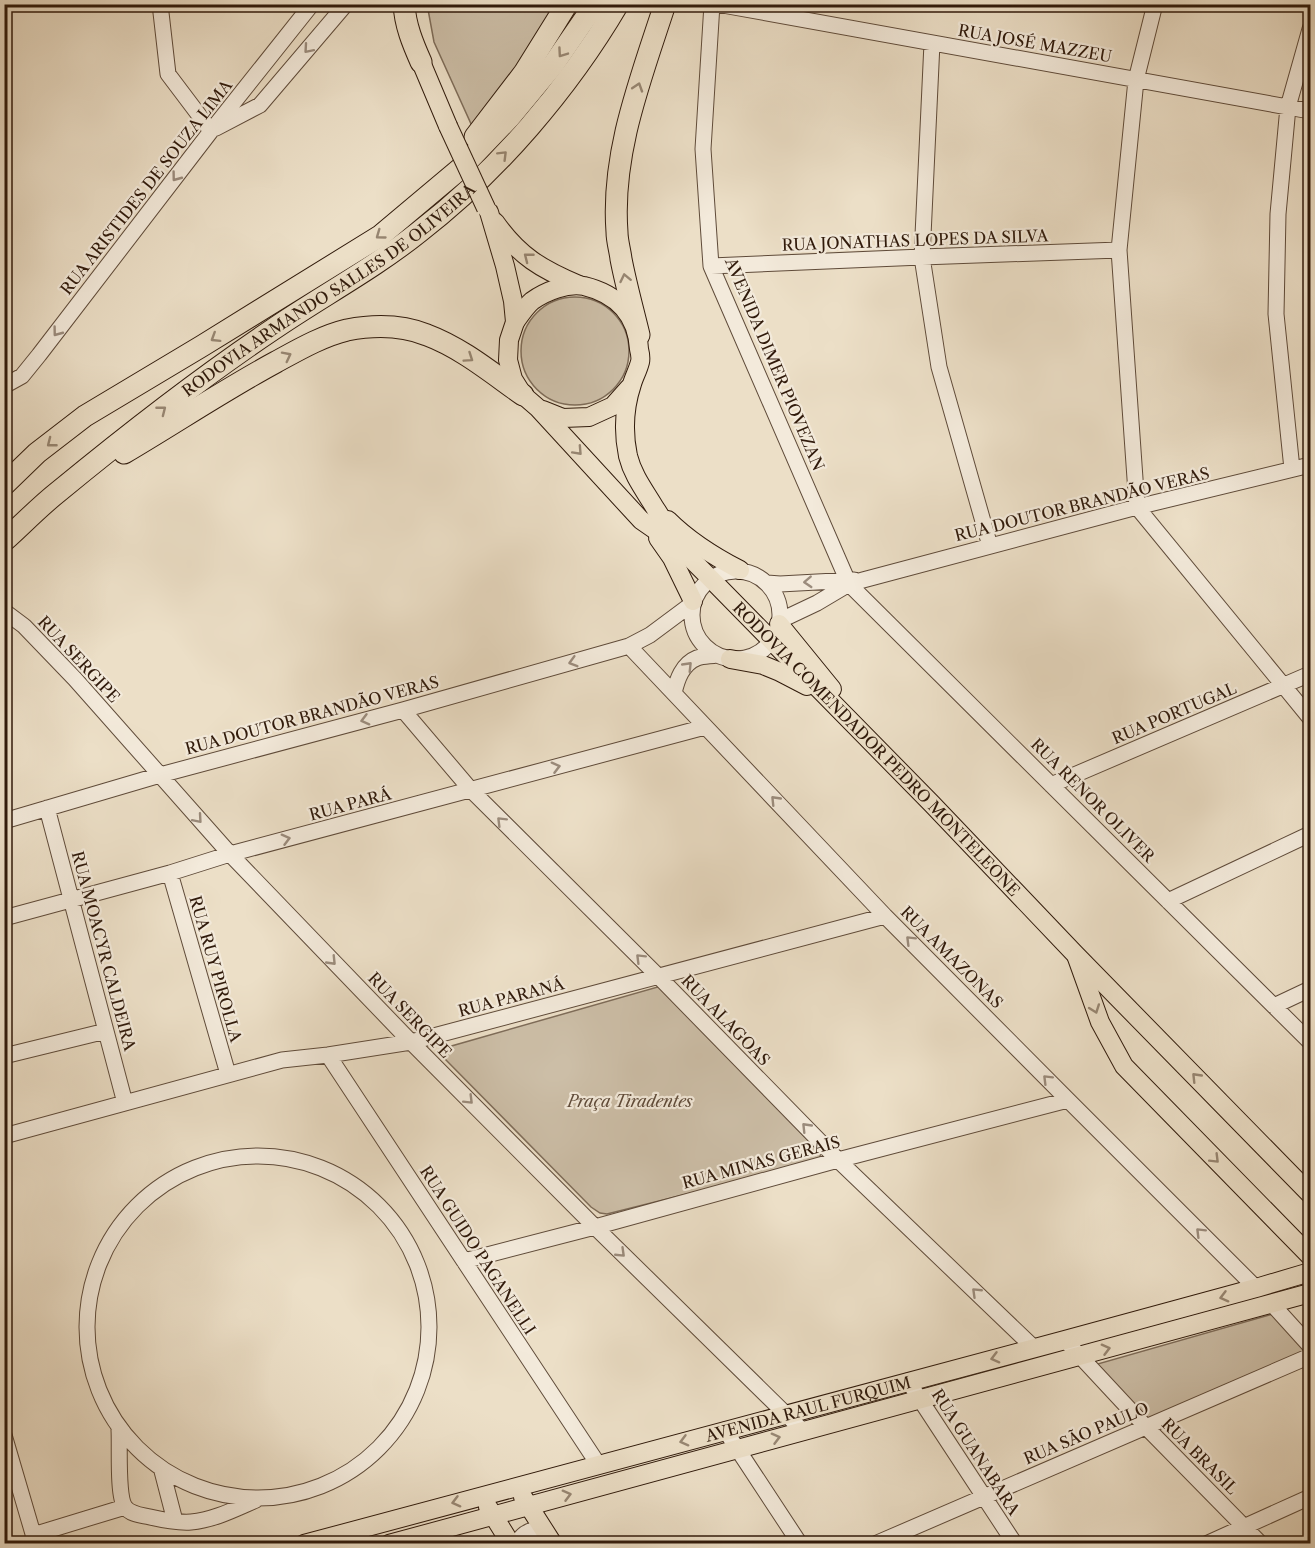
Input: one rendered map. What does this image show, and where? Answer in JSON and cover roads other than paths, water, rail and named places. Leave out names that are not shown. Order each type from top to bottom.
[{"type":"highway","points":[[404,4],[410,36],[422,62]]},
{"type":"highway","points":[[418,4],[422,62]]},
{"type":"highway","points":[[408,213],[479,132],[524,74],[567,4]]},
{"type":"highway","name":"RODOVIA ARMANDO SALLES DE OLIVEIRA","points":[[4,485],[38,453],[85,416],[380,236],[461,168],[509,118],[553,65],[595,4]]},
{"type":"highway","name":"RODOVIA ARMANDO SALLES DE OLIVEIRA","points":[[4,541],[56,493],[183,394],[272,330],[420,232],[464,194],[513,145],[551,102],[582,62],[618,4]]},
{"type":"highway","points":[[639,335],[617,233],[616,188],[622,144],[633,102],[665,4]]},
{"type":"highway","points":[[56,493],[149,439],[235,384],[319,340],[345,331],[372,326],[399,328],[425,334],[450,345],[531,402]]},
{"type":"main road","name":"RODOVIA COMENDADOR PEDRO MONTELEONE","points":[[422,62],[448,126],[487,210],[513,301],[515,322],[509,340],[508,360],[513,379],[531,402],[640,520],[677,545],[710,578],[1311,1194]]},
{"type":"main road","points":[[487,210],[506,237],[527,258],[552,274],[599,290],[617,301],[630,316],[639,335]]},
{"type":"main road","points":[[515,322],[531,302],[546,293],[554,289],[579,285]]},
{"type":"main road","name":"RODOVIA COMENDADOR PEDRO MONTELEONE","points":[[639,335],[640,361],[631,386],[624,422],[627,450],[643,492],[677,545]]},
{"type":"main road","points":[[531,402],[563,418],[589,417],[614,406],[631,386]]},
{"type":"main road","points":[[654,506],[708,553],[740,570]]},
{"type":"main road","points":[[640,520],[672,558],[693,602]]},
{"type":"main road","points":[[779,623],[891,763]]},
{"type":"main road","points":[[723,657],[763,665],[780,672],[810,687],[830,702]]},
{"type":"main road","name":"RODOVIA COMENDADOR PEDRO MONTELEONE","points":[[1075,954],[1100,1022],[1124,1066],[1311,1256]]},
{"type":"main road","name":"AVENIDA RAUL FURQUIM","points":[[304,1544],[1065,1340],[1305,1273]]},
{"type":"main road","name":"AVENIDA RAUL FURQUIM","points":[[389,1544],[1311,1293]]},
{"type":"main road","points":[[516,1486],[549,1537]]},
{"type":"main road","points":[[480,1496],[511,1544]]},
{"type":"street","points":[[160,4],[168,74],[211,131],[260,105],[346,4]]},
{"type":"street","name":"RUA ARISTIDES DE SOUZA LIMA","points":[[4,386],[22,376],[39,355],[312,4]]},
{"type":"street","name":"AVENIDA DIMER PIOVEZAN","points":[[712,4],[703,149],[711,266],[853,582]]},
{"type":"street","name":"RUA JOSÉ MAZZEU","points":[[717,4],[1311,111]]},
{"type":"street","points":[[1155,4],[1136,80],[1119,250],[1137,507],[1311,718]]},
{"type":"street","points":[[1292,470],[1276,314],[1278,214],[1288,107],[1311,29]]},
{"type":"street","points":[[932,43],[922,257],[939,367],[990,546]]},
{"type":"street","name":"RUA JONATHAS LOPES DA SILVA","points":[[711,266],[1119,250]]},
{"type":"street","name":"RUA DOUTOR BRANDÃO VERAS","points":[[768,583],[853,582],[1137,507],[1311,465]]},
{"type":"street","points":[[674,693],[678,678],[687,665],[696,658],[746,658],[760,652],[771,642],[776,633],[780,609],[776,595],[768,583],[755,574],[740,570],[729,570],[710,578]]},
{"type":"street","name":"RUA DOUTOR BRANDÃO VERAS","points":[[4,821],[160,775],[629,646],[650,634],[693,602],[699,589],[710,578]]},
{"type":"street","points":[[779,623],[853,582]]},
{"type":"street","name":"RUA RENOR OLIVER","points":[[853,582],[1051,785],[1311,1042]]},
{"type":"street","points":[[693,602],[691,618],[695,633],[704,645],[723,657]]},
{"type":"street","name":"RUA SERGIPE","points":[[4,611],[24,626],[75,679],[230,854],[411,1042],[595,1227],[804,1431]]},
{"type":"street","name":"RUA AMAZONAS","points":[[629,646],[885,915],[1256,1288]]},
{"type":"street","name":"RUA PORTUGAL","points":[[1051,785],[1311,674]]},
{"type":"street","name":"RUA ALAGOAS","points":[[403,710],[471,790],[838,1160],[1033,1347]]},
{"type":"street","name":"RUA PARÁ","points":[[4,918],[170,873],[230,854],[705,727]]},
{"type":"street","name":"RUA MOACYR CALDEIRA","points":[[47,808],[125,1103]]},
{"type":"street","points":[[1168,901],[1311,834]]},
{"type":"street","name":"RUA RUY PIROLLA","points":[[170,873],[228,1074]]},
{"type":"street","name":"RUA PARANÁ","points":[[4,1136],[282,1060],[411,1042],[885,915]]},
{"type":"street","points":[[1274,1006],[1311,989]]},
{"type":"street","points":[[4,1056],[106,1031]]},
{"type":"street","name":"RUA GUIDO PAGANELLI","points":[[328,1055],[598,1464]]},
{"type":"street","name":"RUA MINAS GERAIS","points":[[464,1261],[1068,1100]]},
{"type":"street","points":[[119,1430],[120,1484],[126,1508],[132,1513],[175,1521],[190,1522],[220,1516],[257,1500],[334,1482],[368,1460],[407,1411],[428,1358],[430,1317],[423,1278],[408,1241],[370,1195],[336,1173],[291,1160],[220,1159],[182,1172],[121,1223],[100,1258],[89,1296],[86,1337],[108,1413],[119,1430],[132,1445],[162,1471],[180,1481],[217,1495],[257,1500]]},
{"type":"street","points":[[1272,1304],[1311,1346]]},
{"type":"street","name":"RUA BRASIL","points":[[1065,1340],[1146,1427],[1261,1544]]},
{"type":"street","name":"RUA SÃO PAULO","points":[[875,1544],[1311,1356]]},
{"type":"street","name":"RUA GUANABARA","points":[[908,1381],[1015,1544]]},
{"type":"street","points":[[724,1430],[800,1544]]},
{"type":"street","points":[[4,1436],[8,1463],[35,1539],[126,1508]]},
{"type":"street","points":[[162,1471],[175,1521]]},
{"type":"street","points":[[1206,1544],[1311,1497]]},
{"type":"street","points":[[516,1544],[527,1531],[536,1529],[549,1537]]},
{"type":"park label","name":"Praça Tiradentes","points":[[630,1101]]}]
